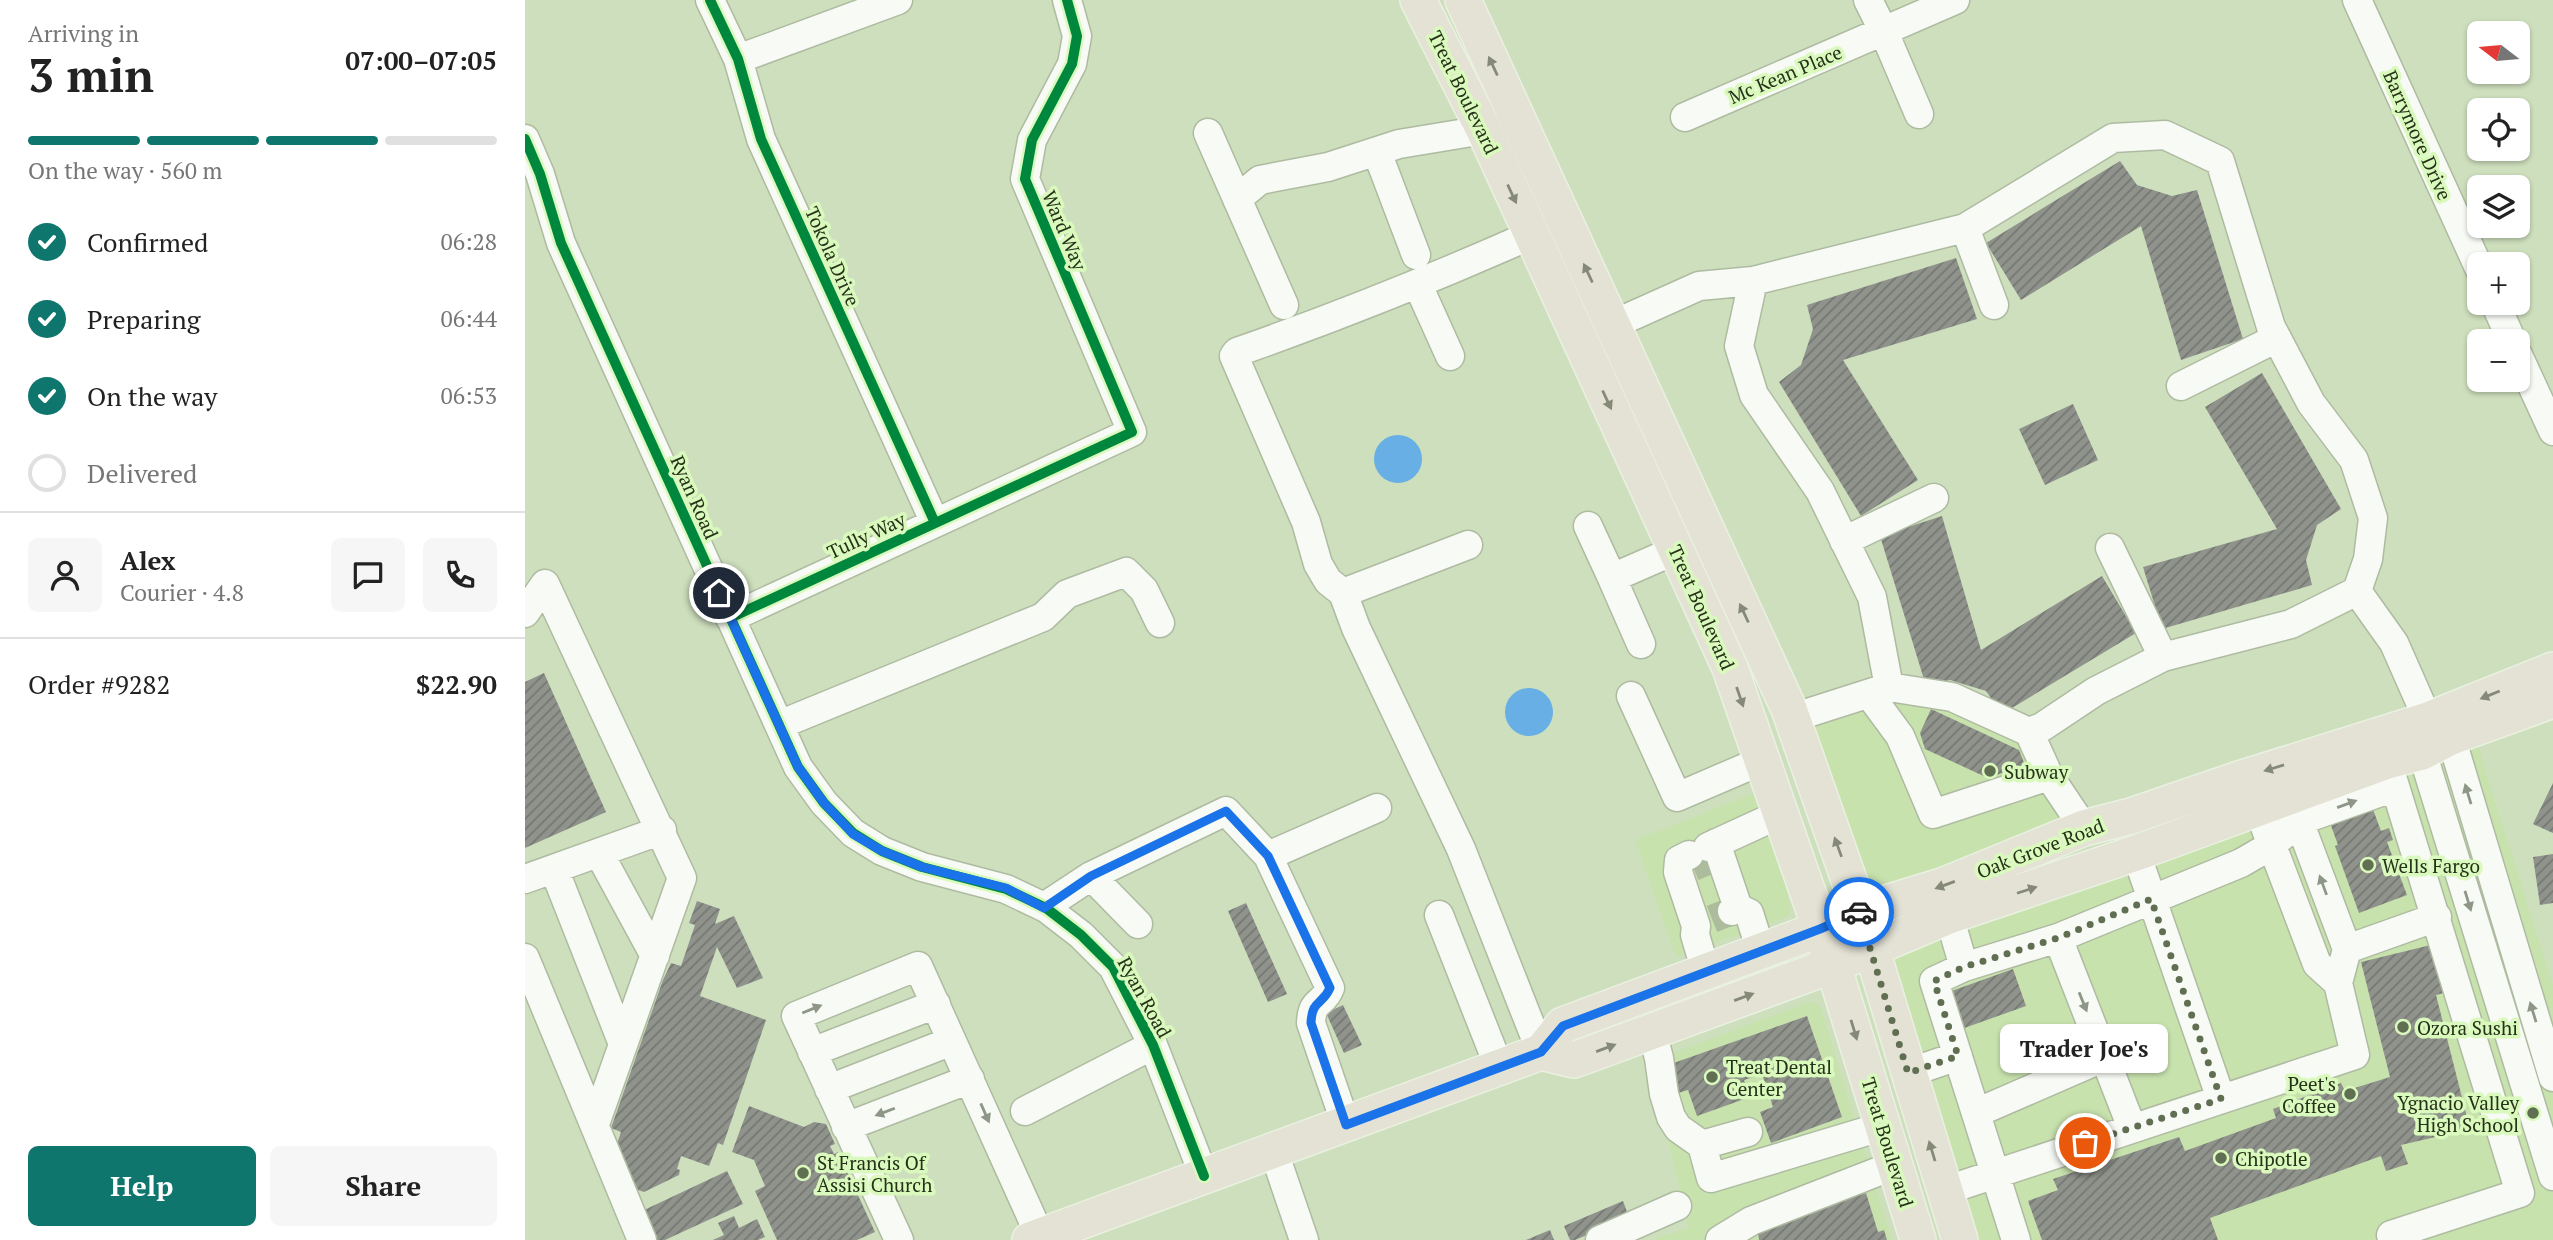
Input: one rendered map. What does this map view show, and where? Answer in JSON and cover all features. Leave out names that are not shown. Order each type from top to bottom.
[{"type":"main road","name":"Treat Boulevard","points":[[1418,0],[1484,130],[1730,668],[1833,965],[1918,1240]]},
{"type":"main road","name":"Treat Boulevard","points":[[1463,0],[1792,718],[1860,911],[1960,1240]]},
{"type":"main road","name":"Oak Grove Road","points":[[1541,1052],[1574,1060],[1833,965],[1949,916],[2136,853],[2258,808],[2391,774],[2433,736],[2553,670]]},
{"type":"main road","name":"Oak Grove Road","points":[[1035,1238],[1541,1052],[1563,1026],[1820,929],[1860,911],[1942,886],[2084,828],[2131,816],[2236,780],[2433,736],[2553,700]]},
{"type":"street","name":"Tokola Drive","points":[[710,0],[738,59],[761,139],[935,523]]},
{"type":"street","points":[[738,59],[898,0]]},
{"type":"street","name":"Ward Way","points":[[1067,0],[1077,36],[1072,64],[1032,140],[1025,179],[1132,432]]},
{"type":"street","points":[[1868,0],[1919,114]]},
{"type":"street","points":[[1884,32],[1955,0]]},
{"type":"street","name":"Barrymore Drive","points":[[2357,0],[2472,252]]},
{"type":"street","name":"Mc Kean Place","points":[[1685,117],[1884,32]]},
{"type":"street","points":[[1237,199],[1260,180],[1328,167],[1399,144],[1484,130]]},
{"type":"street","points":[[1208,133],[1284,305]]},
{"type":"street","points":[[1612,325],[1699,286],[1753,281],[1965,228],[2113,138],[2165,135],[2220,161],[2271,327],[2311,403],[2354,460],[2372,518],[2368,559],[2357,591],[2291,624],[2163,657],[2095,691],[2042,727],[2029,732]]},
{"type":"street","name":"Ryan Road","points":[[525,139],[540,174],[561,243],[798,767],[824,803],[853,834],[882,851],[922,867],[1006,888],[1044,908],[1081,935],[1112,967],[1153,1045],[1204,1176]]},
{"type":"street","points":[[1377,152],[1416,255]]},
{"type":"street","points":[[1965,228],[1994,305]]},
{"type":"street","points":[[1531,235],[1418,285],[1333,319],[1237,352],[1234,356],[1301,511],[1318,564],[1328,581],[1343,593],[1356,628],[1461,849],[1541,1052]]},
{"type":"street","points":[[1753,281],[1739,345],[1754,395],[1820,491],[1872,597],[1879,691],[1933,814],[2049,776]]},
{"type":"street","points":[[1418,285],[1450,356]]},
{"type":"street","points":[[2181,386],[2277,338]]},
{"type":"street","points":[[2530,381],[2553,431]]},
{"type":"street","name":"Tully Way","points":[[730,618],[1132,432]]},
{"type":"street","points":[[1844,541],[1934,498]]},
{"type":"street","points":[[1588,526],[1641,644]]},
{"type":"street","points":[[1343,593],[1468,545]]},
{"type":"street","points":[[2110,548],[2163,657]]},
{"type":"street","points":[[1612,578],[1676,550]]},
{"type":"street","points":[[779,725],[1043,617],[1067,594],[1126,572],[1145,590],[1160,623]]},
{"type":"street","points":[[525,612],[545,584],[662,830],[682,878],[595,1124]]},
{"type":"street","points":[[2357,591],[2394,643],[2433,736],[2553,1077]]},
{"type":"street","points":[[1792,718],[1879,691],[1952,696],[2029,732],[2049,776],[2084,828]]},
{"type":"street","points":[[1631,696],[1678,797],[1761,761]]},
{"type":"street","points":[[2433,736],[2553,1176]]},
{"type":"street","points":[[2016,1240],[1934,981],[1964,967],[2058,938],[2241,863],[2272,845],[2299,821],[2391,774],[2520,1193],[2387,1238]]},
{"type":"street","points":[[1268,856],[1377,808]]},
{"type":"street","points":[[2258,808],[2317,964],[2338,983]]},
{"type":"street","points":[[1044,908],[1091,876],[1226,811],[1268,856],[1330,988],[1327,996],[1311,1010],[1311,1023],[1346,1125]]},
{"type":"street","points":[[1702,857],[1780,814]]},
{"type":"street","points":[[1944,1191],[2354,1055],[2338,983],[2347,949],[2299,821]]},
{"type":"street","points":[[525,879],[662,830]]},
{"type":"street","points":[[599,853],[655,956]]},
{"type":"street","points":[[2136,853],[2221,1099]]},
{"type":"street","points":[[1702,857],[1717,909]]},
{"type":"street","points":[[1702,857],[1717,909]]},
{"type":"street","points":[[554,869],[624,1044]]},
{"type":"street","points":[[1091,876],[1138,924]]},
{"type":"street","points":[[1717,909],[1749,913],[1761,951]]},
{"type":"street","points":[[1706,972],[1695,935],[1717,909]]},
{"type":"street","points":[[1439,915],[1499,1067]]},
{"type":"street","points":[[1949,916],[1964,967]]},
{"type":"street","points":[[2347,949],[2437,917]]},
{"type":"street","points":[[2058,938],[2133,1128]]},
{"type":"street","points":[[525,958],[642,1240]]},
{"type":"street","points":[[899,1240],[796,1016],[918,965],[970,1079],[1035,1238]]},
{"type":"street","points":[[813,1052],[936,1004]]},
{"type":"street","points":[[1652,1032],[1671,1116],[1678,1128],[1702,1145],[1711,1178],[1884,1126]]},
{"type":"street","points":[[829,1088],[953,1041]]},
{"type":"street","points":[[1025,1111],[1153,1045]]},
{"type":"street","points":[[1908,1073],[1958,1056]]},
{"type":"street","points":[[1976,1113],[2105,1057]]},
{"type":"street","points":[[846,1127],[970,1079]]},
{"type":"street","points":[[1702,1145],[1748,1132]]},
{"type":"street","points":[[1273,1152],[1304,1240]]},
{"type":"street","points":[[1729,1238],[1751,1221],[1895,1165]]},
{"type":"street","points":[[1600,1240],[1677,1206]]},
{"type":"shaded area","points":[[1889,687],[2014,727],[2084,828],[1860,911],[1792,718]]},
{"type":"shaded area","points":[[2473,730],[2553,985],[2553,1240],[1960,1240],[1871,948]]},
{"type":"shaded area","points":[[1770,787],[1780,814],[1790,913],[1787,917],[1676,957],[1635,840]]},
{"type":"shaded area","points":[[1814,1002],[1820,1006],[1892,1240],[1656,1240],[1689,1228],[1649,1062]]},
{"type":"water","points":[[1398,435],[1415,442],[1422,459],[1415,476],[1398,483],[1381,476],[1374,459],[1381,442]]},
{"type":"water","points":[[1529,688],[1546,695],[1553,712],[1546,729],[1529,736],[1512,729],[1505,712],[1512,695]]},
{"type":"building","points":[[2120,161],[2137,185],[2172,196],[2197,190],[2243,339],[2181,360],[2141,226],[2021,300],[1986,243]]},
{"type":"building","points":[[1956,258],[1977,319],[1843,360],[1918,480],[1861,516],[1779,382],[1801,365],[1813,329],[1807,305]]},
{"type":"building","points":[[2262,373],[2341,509],[2317,525],[2306,560],[2312,585],[2162,629],[2143,567],[2277,529],[2205,407]]},
{"type":"building","points":[[2073,404],[2098,460],[2045,485],[2019,429]]},
{"type":"building","points":[[1942,516],[1981,650],[2102,576],[2136,633],[2002,714],[1986,691],[1950,680],[1926,686],[1880,536]]},
{"type":"building","points":[[544,673],[606,812],[525,848],[525,682]]},
{"type":"building","points":[[1931,709],[2019,750],[2025,765],[1988,778],[1925,749],[1920,733]]},
{"type":"building","points":[[2553,783],[2553,833],[2533,824]]},
{"type":"building","points":[[2371,804],[2381,831],[2389,828],[2393,840],[2387,842],[2407,895],[2359,913],[2335,846],[2338,845],[2329,820]]},
{"type":"building","points":[[2553,854],[2553,903],[2540,905],[2533,857]]},
{"type":"building","points":[[697,901],[720,909],[715,924],[734,916],[763,978],[737,988],[717,947],[700,996],[766,1020],[723,1145],[718,1143],[709,1166],[681,1156],[677,1169],[680,1170],[679,1175],[644,1192],[638,1190],[617,1144],[621,1132],[611,1128],[663,980],[671,963],[681,966],[695,925],[689,923]]},
{"type":"building","points":[[1246,903],[1287,994],[1268,1002],[1228,911]]},
{"type":"building","points":[[2439,943],[2452,991],[2436,995],[2470,1129],[2401,1145],[2408,1164],[2386,1171],[2381,1156],[2210,1218],[2218,1240],[2042,1240],[2028,1201],[2058,1190],[2053,1179],[2179,1137],[2185,1151],[2276,1118],[2273,1109],[2341,1083],[2345,1091],[2390,1077],[2361,962]]},
{"type":"building","points":[[2013,969],[2026,1006],[1956,1031],[1943,994]]},
{"type":"building","points":[[1343,1005],[1362,1045],[1344,1053],[1326,1013]]},
{"type":"building","name":"Treat Dental Center","points":[[1807,1016],[1842,1117],[1771,1143],[1760,1112],[1773,1107],[1762,1074],[1744,1080],[1750,1097],[1697,1116],[1688,1090],[1678,1093],[1668,1065]]},
{"type":"building","name":"St Francis Of Assisi Church","points":[[749,1106],[804,1127],[814,1122],[826,1124],[835,1144],[830,1146],[834,1154],[838,1152],[875,1232],[857,1240],[777,1240],[755,1191],[765,1186],[754,1160],[732,1152]]},
{"type":"building","points":[[727,1171],[743,1204],[665,1240],[655,1240],[642,1211]]},
{"type":"building","points":[[1866,1193],[1878,1232],[1884,1230],[1887,1240],[1759,1240],[1757,1226]]},
{"type":"building","points":[[1623,1201],[1629,1217],[1570,1240],[1564,1226]]},
{"type":"building","points":[[734,1216],[739,1228],[757,1219],[765,1237],[758,1240],[713,1240],[724,1235],[718,1223]]},
{"type":"building","points":[[1550,1230],[1554,1240],[1526,1240]]},
{"type":"tunnel","points":[[1693,867],[1712,859]]},
{"type":"tunnel","points":[[1712,919],[1732,911]]},
{"type":"cycle path","points":[[710,0],[738,59],[761,139],[935,523]]},
{"type":"cycle path","points":[[730,618],[1132,432],[1025,179],[1032,140],[1072,64],[1077,36],[1067,0]]},
{"type":"cycle path","points":[[525,139],[540,174],[561,243],[798,767],[824,803],[853,833],[882,851],[922,867],[1006,889],[1046,908],[1081,935],[1113,967],[1153,1045],[1204,1176]]},
{"type":"way so far","points":[[1859,912],[1908,1073],[1958,1056],[1934,981],[1964,967],[2058,938],[2151,899],[2221,1099],[2085,1143]]},
{"type":"place","name":"Subway","points":[[1990,771]]},
{"type":"place","name":"Wells Fargo","points":[[2368,865]]},
{"type":"place","name":"Ozora Sushi","points":[[2403,1027]]},
{"type":"place","name":"Treat Dental Center","points":[[1712,1077]]},
{"type":"place","name":"Peet's Coffee","points":[[2350,1094]]},
{"type":"place","name":"Ygnacio Valley High School","points":[[2533,1113]]},
{"type":"place","name":"Trader Joe's","points":[[2085,1143]]},
{"type":"place","name":"Chipotle","points":[[2221,1158]]},
{"type":"place","name":"St Francis Of Assisi Church","points":[[803,1173]]},
{"type":"route","points":[[719,593],[798,767],[824,803],[853,834],[882,851],[922,867],[1006,888],[1044,908],[1091,876],[1226,811],[1268,856],[1330,988],[1327,996],[1311,1010],[1311,1023],[1346,1125],[1541,1052],[1563,1026],[1859,912]]}]
